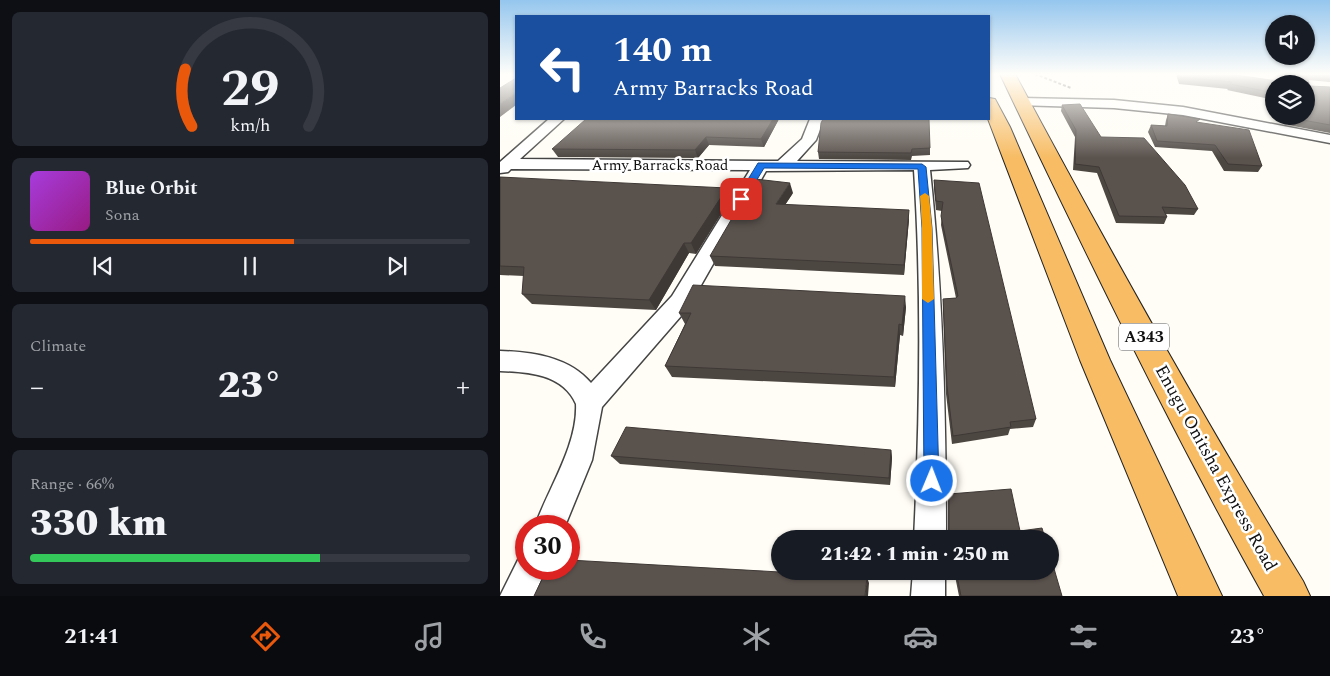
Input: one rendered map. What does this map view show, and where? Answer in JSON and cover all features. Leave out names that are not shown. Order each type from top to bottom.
[{"type":"highway","name":"Enugu Onitsha Express Road","points":[[1022,102],[1096,248],[1230,497],[1288,596]]},
{"type":"highway","name":"A343","points":[[990,105],[1095,360],[1200,596]]},
{"type":"street","points":[[1022,102],[1087,102],[1144,106],[1206,114],[1330,139]]},
{"type":"street","name":"Army Barracks Road","points":[[504,168],[517,153],[556,120]]},
{"type":"street","points":[[782,166],[811,139],[817,120]]},
{"type":"street","points":[[555,515],[585,440],[589,403],[680,302],[761,165]]},
{"type":"street","name":"Army Barracks Road","points":[[504,168],[761,165],[922,167],[962,165]]},
{"type":"street","points":[[922,167],[927,228],[931,424],[930,530]]},
{"type":"street","points":[[500,361],[550,367],[574,380],[589,403]]},
{"type":"street","points":[[517,596],[525,580]]},
{"type":"street","points":[[928,596],[929,580]]},
{"type":"building","points":[[1315,102],[1330,102],[1330,125],[1315,122]]},
{"type":"building","points":[[1080,104],[1101,137],[1144,138],[1185,185],[1198,209],[1162,207],[1167,217],[1119,216],[1099,167],[1075,164],[1076,130],[1062,105]]},
{"type":"building","points":[[1168,114],[1200,119],[1196,122],[1249,130],[1262,166],[1228,164],[1215,145],[1157,141],[1151,125],[1167,126]]},
{"type":"building","points":[[585,120],[772,120],[761,139],[706,137],[695,150],[552,149]]},
{"type":"building","points":[[822,120],[929,120],[930,148],[912,149],[911,153],[818,152]]},
{"type":"building","points":[[500,177],[727,188],[691,243],[684,243],[649,300],[522,294],[524,267],[500,266]]},
{"type":"building","points":[[755,179],[790,183],[776,204],[909,210],[904,265],[710,256]]},
{"type":"building","points":[[934,180],[979,183],[1036,419],[1010,422],[1011,427],[953,436],[947,386],[943,299],[956,298],[958,296],[941,216],[943,202],[936,201]]},
{"type":"building","points":[[693,285],[905,296],[902,325],[899,324],[894,377],[665,366],[691,313],[679,313]]},
{"type":"building","points":[[626,427],[891,450],[889,478],[611,456]]},
{"type":"building","points":[[1011,489],[1020,530],[949,530],[949,494]]},
{"type":"building","points":[[580,561],[771,572],[771,580],[867,580],[865,596],[534,596],[542,580],[580,580]]},
{"type":"building","points":[[958,580],[1057,580],[1062,596],[961,596]]},
{"type":"slow traffic","points":[[925,196],[928,299]]},
{"type":"route","points":[[741,199],[761,165],[922,167],[927,228],[932,481]]}]
